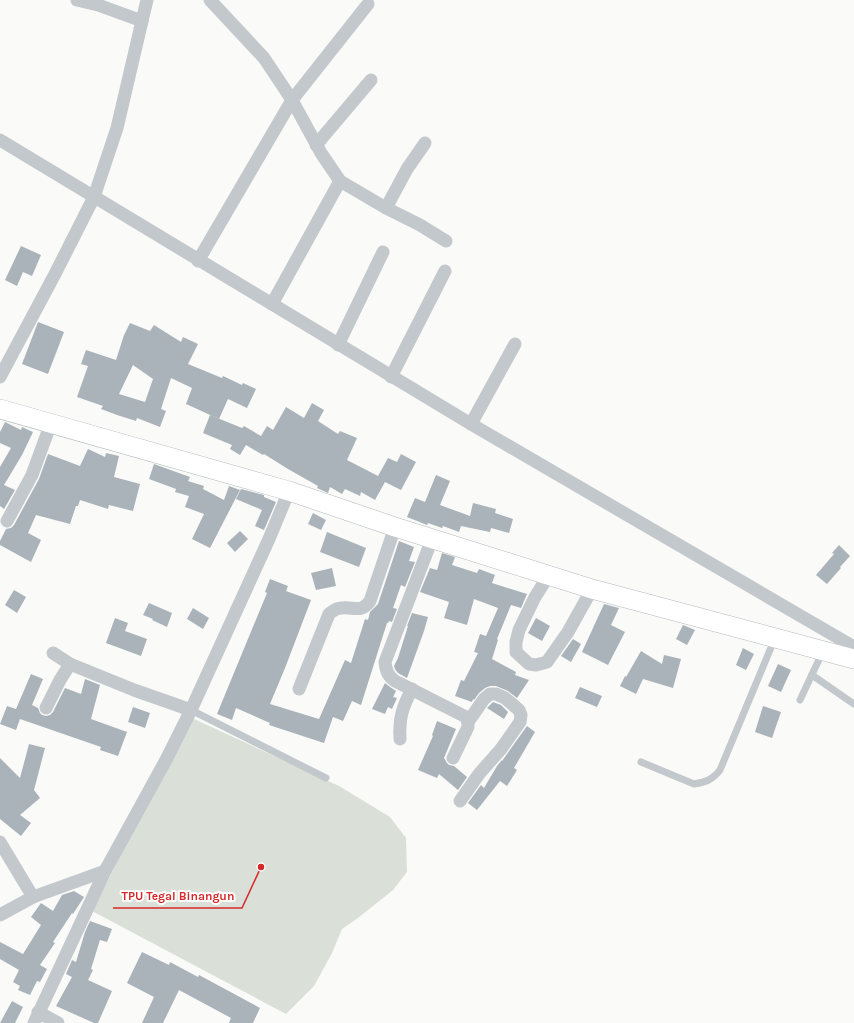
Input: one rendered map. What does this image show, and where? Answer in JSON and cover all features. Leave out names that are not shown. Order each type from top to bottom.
[{"type":"street","points":[[77,0],[98,5],[142,21]]},
{"type":"street","points":[[0,377],[94,197],[117,128],[147,0]]},
{"type":"street","points":[[210,0],[264,58],[292,100],[320,153],[340,181],[446,241]]},
{"type":"street","points":[[198,261],[292,100],[368,4]]},
{"type":"street","points":[[316,145],[371,80]]},
{"type":"street","points":[[0,140],[470,424],[854,647]]},
{"type":"street","points":[[386,208],[407,169],[425,143]]},
{"type":"street","points":[[272,304],[340,181]]},
{"type":"street","points":[[338,345],[383,252]]},
{"type":"street","points":[[391,377],[445,271]]},
{"type":"street","points":[[470,424],[515,344]]},
{"type":"street","points":[[0,409],[289,491],[432,539],[592,589],[854,659]]},
{"type":"street","points":[[7,521],[32,475],[51,423]]},
{"type":"street","points":[[58,1023],[36,1017],[106,871],[191,710],[269,539],[289,491]]},
{"type":"street","points":[[299,689],[329,614],[340,608],[361,609],[370,601],[395,527]]},
{"type":"street","points":[[432,539],[385,662],[386,670],[389,676],[395,681],[466,717],[468,727],[453,758]]},
{"type":"street","points":[[549,575],[535,597],[519,630],[516,652],[529,664],[536,665],[547,662],[568,632],[592,589]]},
{"type":"street","points":[[53,653],[70,664],[134,690],[191,710]]},
{"type":"street","points":[[46,708],[70,664]]},
{"type":"street","points":[[400,739],[401,714],[404,704],[412,689]]},
{"type":"street","points":[[460,801],[479,774],[502,749],[520,722],[521,715],[519,710],[505,698],[496,694],[490,694],[484,699],[468,722]]},
{"type":"street","points":[[0,842],[33,897]]},
{"type":"street","points":[[0,915],[33,897],[106,871]]},
{"type":"lane","points":[[641,762],[694,784],[702,783],[714,778],[720,770],[775,638]]},
{"type":"lane","points":[[800,700],[823,651]]},
{"type":"lane","points":[[812,675],[854,704]]},
{"type":"lane","points":[[191,710],[326,778]]},
{"type":"shaded area","points":[[192,718],[339,786],[390,817],[406,838],[407,872],[393,890],[342,929],[332,953],[314,986],[286,1014],[92,911]]},
{"type":"building","points":[[21,246],[41,255],[32,276],[23,272],[17,286],[5,280]]},
{"type":"building","points":[[38,322],[64,332],[48,374],[22,364]]},
{"type":"building","points":[[130,323],[150,331],[154,325],[181,342],[183,337],[198,344],[188,364],[222,378],[223,376],[242,385],[243,383],[256,389],[247,408],[228,399],[219,419],[186,404],[192,388],[171,378],[161,409],[166,411],[160,427],[137,418],[136,421],[117,415],[101,409],[103,406],[77,397],[88,366],[81,364],[86,350],[116,360],[124,335]],"holes":[[[133,365],[153,379],[145,402],[119,394]]]},
{"type":"building","points":[[312,403],[324,410],[318,421],[338,434],[340,431],[357,438],[347,460],[378,476],[388,458],[397,462],[401,454],[416,462],[401,490],[385,482],[375,500],[361,492],[360,496],[345,489],[342,494],[330,487],[328,493],[317,488],[318,486],[264,454],[263,455],[246,445],[240,455],[230,449],[232,445],[203,433],[210,415],[242,428],[244,426],[261,436],[267,426],[273,430],[286,407],[304,418]]},
{"type":"building","points":[[5,422],[21,430],[22,427],[33,432],[22,455],[4,485],[15,490],[4,509],[0,506],[0,467],[11,448],[0,443],[0,432]]},
{"type":"building","points":[[88,449],[105,457],[106,453],[119,456],[114,477],[140,484],[133,511],[109,505],[108,509],[80,500],[78,506],[76,506],[70,524],[36,515],[28,533],[41,540],[31,562],[0,545],[0,541],[6,529],[11,528],[14,525],[39,479],[48,454],[80,466]]},
{"type":"building","points":[[154,464],[190,477],[188,481],[204,486],[203,489],[224,500],[229,486],[240,490],[210,548],[192,539],[204,514],[185,507],[189,496],[175,492],[176,489],[149,479]]},
{"type":"building","points":[[436,475],[450,481],[440,505],[470,516],[473,503],[496,509],[495,513],[513,519],[509,533],[491,528],[490,532],[461,526],[459,532],[443,526],[442,528],[428,523],[427,525],[407,517],[415,498],[425,502]]},
{"type":"building","points":[[241,489],[264,495],[264,497],[276,502],[264,530],[255,526],[262,510],[236,499]]},
{"type":"building","points":[[313,513],[326,520],[321,530],[308,524]]},
{"type":"building","points":[[240,531],[248,539],[235,552],[227,543]]},
{"type":"building","points":[[327,532],[366,548],[359,567],[320,552]]},
{"type":"building","points":[[399,541],[414,547],[409,561],[415,562],[405,587],[401,585],[393,608],[397,609],[392,622],[389,621],[387,623],[361,705],[352,701],[343,721],[333,717],[324,743],[269,725],[270,723],[236,708],[232,720],[217,714],[267,593],[265,592],[270,579],[288,586],[286,591],[311,600],[270,704],[319,719],[345,660],[351,663],[365,619],[368,620],[370,612],[378,604]]},
{"type":"building","points":[[839,545],[850,556],[827,584],[816,575],[834,554],[832,553]]},
{"type":"building","points":[[442,553],[455,557],[452,565],[477,573],[479,569],[495,575],[492,583],[527,594],[521,608],[511,605],[497,639],[498,640],[492,659],[516,672],[515,675],[529,680],[517,698],[508,691],[496,686],[485,688],[474,700],[473,699],[472,702],[455,696],[461,680],[464,681],[478,653],[474,652],[480,634],[486,636],[498,608],[474,599],[467,625],[444,618],[449,602],[420,592],[430,568],[437,570]]},
{"type":"building","points":[[332,568],[336,586],[316,590],[311,573]]},
{"type":"building","points":[[14,590],[26,597],[17,613],[5,605]]},
{"type":"building","points":[[149,603],[172,613],[167,627],[143,615]]},
{"type":"building","points":[[604,604],[619,608],[611,625],[625,632],[608,665],[582,652]]},
{"type":"building","points":[[193,608],[209,618],[203,629],[187,619]]},
{"type":"building","points":[[412,613],[428,617],[407,678],[398,673],[394,666],[398,658]]},
{"type":"building","points":[[115,618],[128,623],[125,631],[147,639],[141,656],[106,643]]},
{"type":"building","points":[[536,618],[550,626],[542,641],[528,633]]},
{"type":"building","points":[[683,625],[695,630],[687,645],[676,639]]},
{"type":"building","points":[[573,639],[581,644],[571,662],[561,656]]},
{"type":"building","points":[[743,648],[754,654],[746,670],[736,665]]},
{"type":"building","points":[[641,651],[662,664],[664,655],[681,659],[673,688],[643,679],[636,694],[620,686]]},
{"type":"building","points":[[778,664],[791,670],[781,692],[768,686]]},
{"type":"building","points":[[31,674],[43,679],[32,705],[38,708],[42,715],[46,716],[53,712],[65,688],[81,694],[85,679],[100,685],[91,719],[127,732],[118,756],[100,750],[101,747],[20,719],[16,730],[0,724],[7,706],[16,709]]},
{"type":"building","points":[[385,683],[396,691],[393,697],[397,698],[392,709],[388,707],[385,714],[372,709]]},
{"type":"building","points":[[580,687],[602,696],[597,707],[575,698]]},
{"type":"building","points":[[493,702],[501,705],[508,712],[504,719],[487,708]]},
{"type":"building","points":[[763,706],[781,712],[772,738],[755,732]]},
{"type":"building","points":[[133,707],[150,713],[145,728],[128,722]]},
{"type":"building","points":[[437,721],[456,729],[444,758],[449,765],[454,766],[467,777],[458,790],[439,774],[437,778],[418,770],[433,736],[432,735]]},
{"type":"building","points":[[527,726],[535,732],[514,768],[517,770],[507,786],[500,781],[477,810],[468,803],[481,785],[484,788],[497,766]]},
{"type":"building","points":[[29,744],[45,748],[34,790],[40,798],[20,815],[31,823],[21,836],[0,819],[0,758],[20,778]]},
{"type":"building","points":[[74,891],[84,897],[53,942],[55,943],[40,965],[47,969],[40,982],[37,981],[30,995],[18,990],[20,986],[13,982],[19,970],[0,959],[0,942],[23,954],[41,925],[31,917],[41,903],[53,911],[62,895]]},
{"type":"building","points":[[90,921],[112,929],[107,942],[100,940],[91,969],[93,970],[88,980],[112,991],[98,1023],[94,1023],[56,1006],[72,977],[66,974],[72,960],[76,962]]},
{"type":"building","points":[[142,952],[169,965],[170,962],[198,977],[199,975],[260,1008],[253,1023],[229,1023],[231,1018],[179,990],[163,1023],[142,1023],[154,997],[127,983]]},
{"type":"building","points":[[12,1001],[23,1007],[15,1023],[0,1023]]},
{"type":"place","name":"TPU Tegal Binangun","points":[[261,867]]}]
